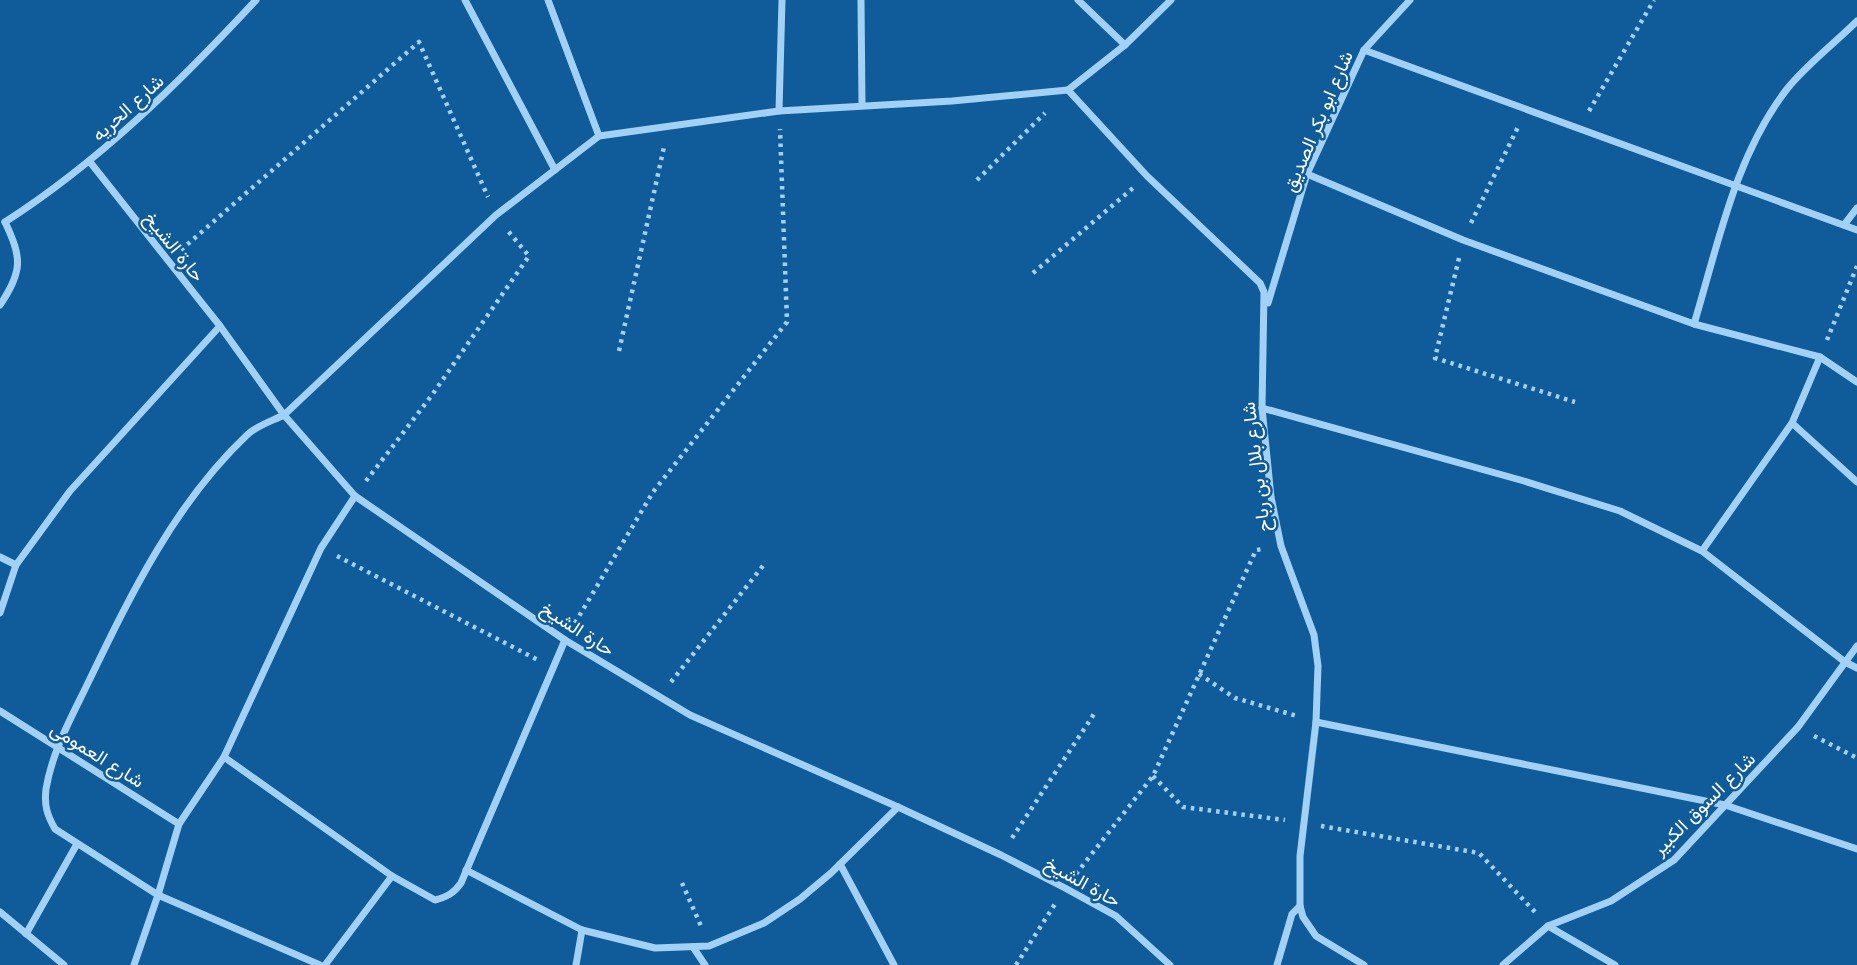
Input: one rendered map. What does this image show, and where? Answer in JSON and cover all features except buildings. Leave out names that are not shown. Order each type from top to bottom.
[{"type":"street","name":"شارع الحريه","points":[[2,222],[44,197],[90,162],[177,83],[256,0]]},
{"type":"street","points":[[464,0],[555,170]]},
{"type":"street","points":[[548,0],[599,136]]},
{"type":"street","points":[[779,111],[782,0]]},
{"type":"street","points":[[861,0],[862,105]]},
{"type":"street","points":[[1077,0],[1125,46]]},
{"type":"street","points":[[392,876],[322,965],[158,895],[55,829],[46,812],[46,789],[57,747],[156,551],[211,474],[249,433],[284,415],[496,215],[599,136],[779,111],[952,101],[1068,90],[1125,46],[1171,0]]},
{"type":"street","name":"شارع ابو بكر الصديق","points":[[1266,309],[1307,174],[1364,50],[1410,0]]},
{"type":"street","points":[[1694,324],[1736,186],[1756,140],[1788,89],[1857,22]]},
{"type":"street","points":[[1364,50],[1857,230]]},
{"type":"street","name":"شارع بلال بن رباح","points":[[1068,90],[1147,176],[1260,283],[1265,292],[1262,408],[1270,497],[1281,545],[1314,635],[1318,666],[1315,722],[1300,856],[1300,906],[1308,928],[1316,936],[1364,965]]},
{"type":"street","name":"حارة الشيخ","points":[[90,162],[220,326],[284,415],[355,496],[565,640],[690,715],[898,807],[1065,888],[1116,916],[1136,931],[1170,965]]},
{"type":"street","points":[[1307,174],[1463,240],[1694,324],[1820,357],[1857,382]]},
{"type":"street","points":[[1844,225],[1857,208]]},
{"type":"street","points":[[0,305],[12,287],[18,264],[18,250],[2,222]]},
{"type":"street","points":[[0,613],[16,565],[70,491],[220,326]]},
{"type":"street","points":[[1702,551],[1792,423],[1820,357]]},
{"type":"street","points":[[1262,408],[1524,481],[1620,511],[1702,551],[1845,662],[1857,668]]},
{"type":"street","points":[[1792,423],[1857,482]]},
{"type":"street","points":[[134,965],[179,824],[224,757],[321,548],[355,496]]},
{"type":"street","points":[[0,557],[16,565]]},
{"type":"street","points":[[224,757],[392,876],[435,900],[455,892],[466,870],[565,640]]},
{"type":"street","name":"شارع السوق الكبير","points":[[1503,965],[1548,926],[1611,901],[1674,860],[1798,727],[1857,646]]},
{"type":"street","name":"شارع العمومى","points":[[0,712],[179,824]]},
{"type":"street","points":[[1315,722],[1725,805],[1857,849]]},
{"type":"street","points":[[466,870],[582,930],[655,948],[709,946],[764,923],[800,900],[898,807]]},
{"type":"street","points":[[26,934],[77,844]]},
{"type":"street","points":[[840,864],[894,965]]},
{"type":"street","points":[[1277,965],[1292,914],[1300,906]]},
{"type":"street","points":[[0,912],[64,965]]},
{"type":"street","points":[[1548,926],[1615,965]]},
{"type":"street","points":[[576,965],[582,930]]},
{"type":"street","points":[[693,947],[705,965]]},
{"type":"path","points":[[1584,120],[1654,0]]},
{"type":"path","points":[[167,262],[419,42],[496,215],[529,256],[432,394],[355,496]]},
{"type":"path","points":[[977,180],[1068,90]]},
{"type":"path","points":[[1526,109],[1463,240],[1434,358],[1576,402]]},
{"type":"path","points":[[565,640],[653,492],[787,322],[779,111]]},
{"type":"path","points":[[619,351],[669,127]]},
{"type":"path","points":[[1033,273],[1147,176]]},
{"type":"path","points":[[1820,357],[1857,266]]},
{"type":"path","points":[[1016,965],[1065,888],[1153,776],[1256,550],[1281,545]]},
{"type":"path","points":[[321,548],[553,668]]},
{"type":"path","points":[[659,697],[766,562]]},
{"type":"path","points":[[1199,674],[1235,698],[1315,722]]},
{"type":"path","points":[[1001,855],[1096,711]]},
{"type":"path","points":[[1798,727],[1857,758]]},
{"type":"path","points":[[1153,776],[1182,807],[1303,823],[1479,853],[1548,926]]},
{"type":"path","points":[[682,883],[709,946]]}]
